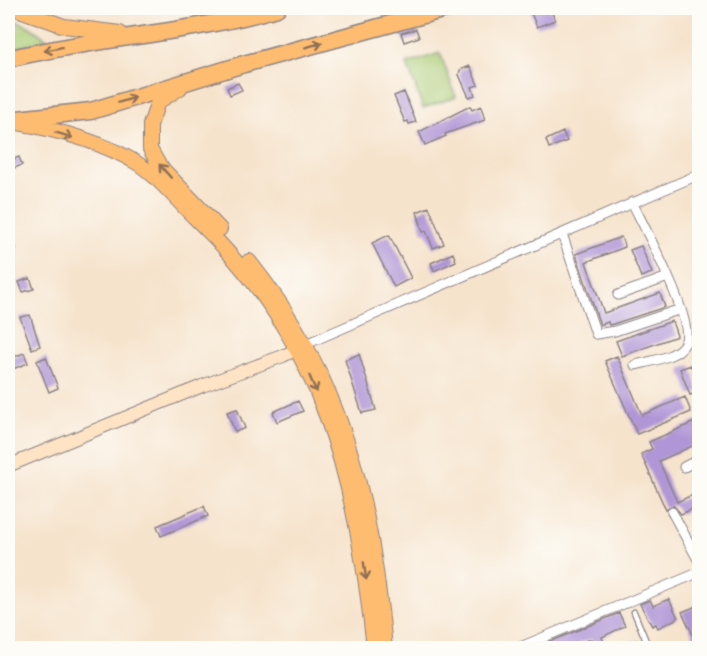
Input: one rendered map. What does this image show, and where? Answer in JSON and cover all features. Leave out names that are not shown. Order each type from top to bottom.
[{"type":"highway","points":[[8,59],[81,43],[173,31],[277,8]]},
{"type":"highway","points":[[8,121],[91,111],[244,64],[449,8]]},
{"type":"main road","points":[[14,8],[64,26],[90,31],[117,33],[173,31]]},
{"type":"main road","points":[[203,78],[170,93],[158,102],[150,125],[150,149],[159,165],[249,262],[334,402],[355,464],[377,569],[385,648]]},
{"type":"main road","points":[[8,121],[80,140],[139,164],[217,239],[246,273],[301,346],[326,414],[353,500],[366,576],[374,648]]},
{"type":"street","points":[[8,466],[301,346],[699,174]]},
{"type":"street","points":[[632,202],[668,277],[688,330],[684,346],[677,352],[635,365]]},
{"type":"street","points":[[561,234],[592,331],[596,334],[615,331],[681,309]]},
{"type":"street","points":[[618,295],[668,277]]},
{"type":"street","points":[[684,467],[699,459]]},
{"type":"street","points":[[672,512],[695,545],[699,563]]},
{"type":"street","points":[[518,648],[632,607],[699,572]]},
{"type":"lane","points":[[8,226],[12,248]]},
{"type":"lane","points":[[632,607],[649,648]]},
{"type":"green space","points":[[8,17],[30,27],[47,39],[13,49],[8,41]]},
{"type":"green space","points":[[440,53],[456,97],[423,108],[407,64]]},
{"type":"building","points":[[550,8],[555,20],[537,27],[530,11]]},
{"type":"building","points":[[416,29],[419,37],[404,42],[401,33]]},
{"type":"building","points":[[470,66],[478,85],[472,87],[475,95],[469,97],[459,75],[460,70]]},
{"type":"building","points":[[238,83],[242,90],[230,95],[227,88]]},
{"type":"building","points":[[404,92],[416,122],[409,124],[408,121],[405,122],[394,96]]},
{"type":"building","points":[[470,106],[472,110],[481,106],[485,120],[445,134],[446,136],[425,145],[419,132]]},
{"type":"building","points":[[563,132],[567,141],[549,148],[546,140]]},
{"type":"building","points":[[19,157],[22,165],[9,170],[8,161]]},
{"type":"building","points":[[429,207],[444,244],[433,248],[426,231],[423,232],[417,212]]},
{"type":"building","points":[[389,235],[411,278],[394,287],[372,243]]},
{"type":"building","points":[[621,237],[625,247],[586,262],[604,313],[660,293],[665,307],[613,324],[609,325],[608,322],[600,325],[576,254]]},
{"type":"building","points":[[641,246],[652,273],[641,277],[630,250]]},
{"type":"building","points":[[453,253],[456,261],[434,271],[431,263]]},
{"type":"building","points":[[30,278],[34,289],[23,292],[19,282]]},
{"type":"building","points":[[30,315],[40,346],[32,349],[20,317]]},
{"type":"building","points":[[672,321],[677,336],[622,356],[616,341]]},
{"type":"building","points":[[24,353],[28,363],[8,371],[8,359]]},
{"type":"building","points":[[359,354],[376,410],[362,413],[345,360]]},
{"type":"building","points":[[617,356],[642,415],[685,397],[691,412],[637,434],[605,361]]},
{"type":"building","points":[[46,357],[58,388],[49,392],[37,361]]},
{"type":"building","points":[[691,365],[699,392],[690,395],[680,369]]},
{"type":"building","points":[[298,401],[303,411],[277,422],[273,412]]},
{"type":"building","points":[[237,409],[245,428],[235,432],[227,412]]},
{"type":"building","points":[[699,420],[699,443],[659,461],[677,502],[699,492],[699,506],[681,514],[673,505],[666,510],[641,454],[652,449],[649,442]]},
{"type":"building","points":[[204,506],[208,516],[161,536],[157,526]]},
{"type":"building","points":[[669,599],[678,618],[658,628],[656,624],[652,626],[640,604],[650,600],[653,606]]},
{"type":"building","points":[[699,605],[699,648],[682,612]]},
{"type":"building","points":[[619,613],[625,626],[602,637],[606,647],[596,648],[591,639],[578,644],[580,648],[543,648],[542,645]]},
{"type":"building","points":[[637,640],[640,648],[615,648]]}]
